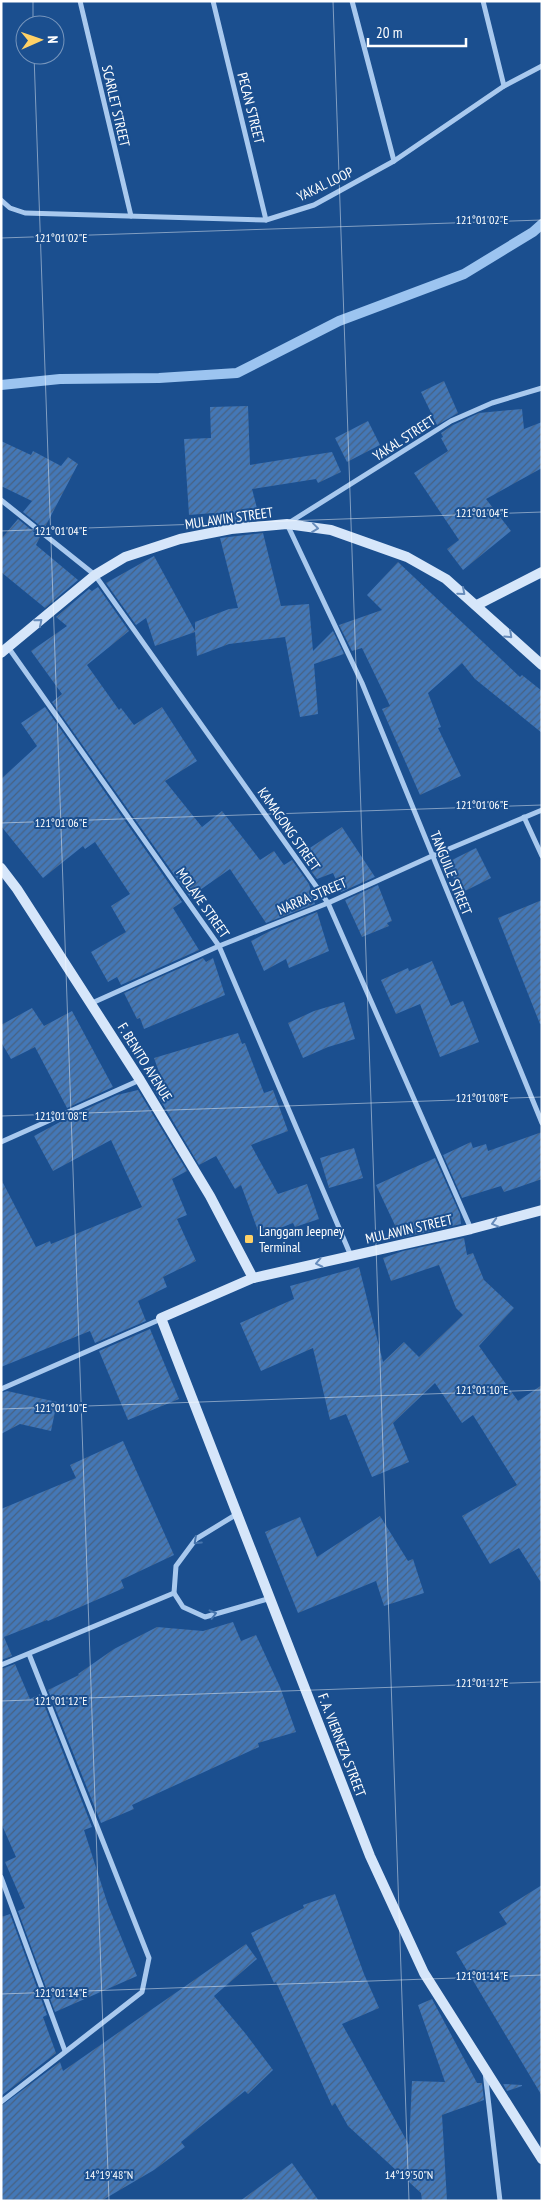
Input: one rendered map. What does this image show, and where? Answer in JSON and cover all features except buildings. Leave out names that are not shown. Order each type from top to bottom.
[{"type":"street","name":"SCARLET STREET","points":[[80,1],[131,216]]},
{"type":"street","name":"PECAN STREET","points":[[213,1],[266,220]]},
{"type":"street","points":[[352,1],[394,161]]},
{"type":"street","points":[[483,1],[504,86]]},
{"type":"street","name":"YAKAL LOOP","points":[[1,200],[10,208],[25,213],[266,220],[314,205],[394,161],[504,86],[542,66]]},
{"type":"street","name":"YAKAL STREET","points":[[287,524],[451,421],[492,403],[542,388]]},
{"type":"street","name":"KAMAGONG STREET","points":[[1,500],[95,575],[328,903],[471,1229]]},
{"type":"street","name":"MULAWIN STREET","points":[[5,650],[95,575],[125,557],[180,539],[231,529],[287,524],[331,530],[407,557],[446,579],[542,665]]},
{"type":"street","name":"TANGUILE STREET","points":[[287,524],[362,683],[542,1123]]},
{"type":"street","points":[[476,605],[542,572]]},
{"type":"street","name":"MOLAVE STREET","points":[[5,650],[220,946],[351,1256]]},
{"type":"street","name":"NARRA STREET","points":[[92,1003],[220,946],[328,903],[432,856],[542,810]]},
{"type":"street","points":[[524,817],[542,856]]},
{"type":"street","name":"F. BENITO AVENUE","points":[[1,868],[92,1003],[140,1080],[210,1196],[253,1278]]},
{"type":"street","points":[[1,1142],[140,1080]]},
{"type":"street","name":"MULAWIN STREET","points":[[161,1318],[253,1278],[471,1229],[542,1210]]},
{"type":"street","points":[[1,1389],[161,1318]]},
{"type":"street","name":"F. A. VIERNEZA STREET","points":[[161,1318],[370,1856],[424,1973],[542,2159]]},
{"type":"street","points":[[237,1513],[196,1539],[176,1566],[174,1593],[183,1607],[205,1616],[271,1598]]},
{"type":"street","points":[[1,1665],[174,1593]]},
{"type":"street","points":[[1,2102],[65,2050],[142,1992],[149,1958],[29,1654]]},
{"type":"street","points":[[1,1877],[65,2050]]},
{"type":"street","points":[[484,2066],[500,2201]]},
{"type":"waterway","points":[[1,385],[60,379],[159,378],[237,373],[339,321],[464,274],[533,232],[542,224]]},
{"type":"place","name":"Langgam Jeepney Terminal","points":[[249,1239]]}]
